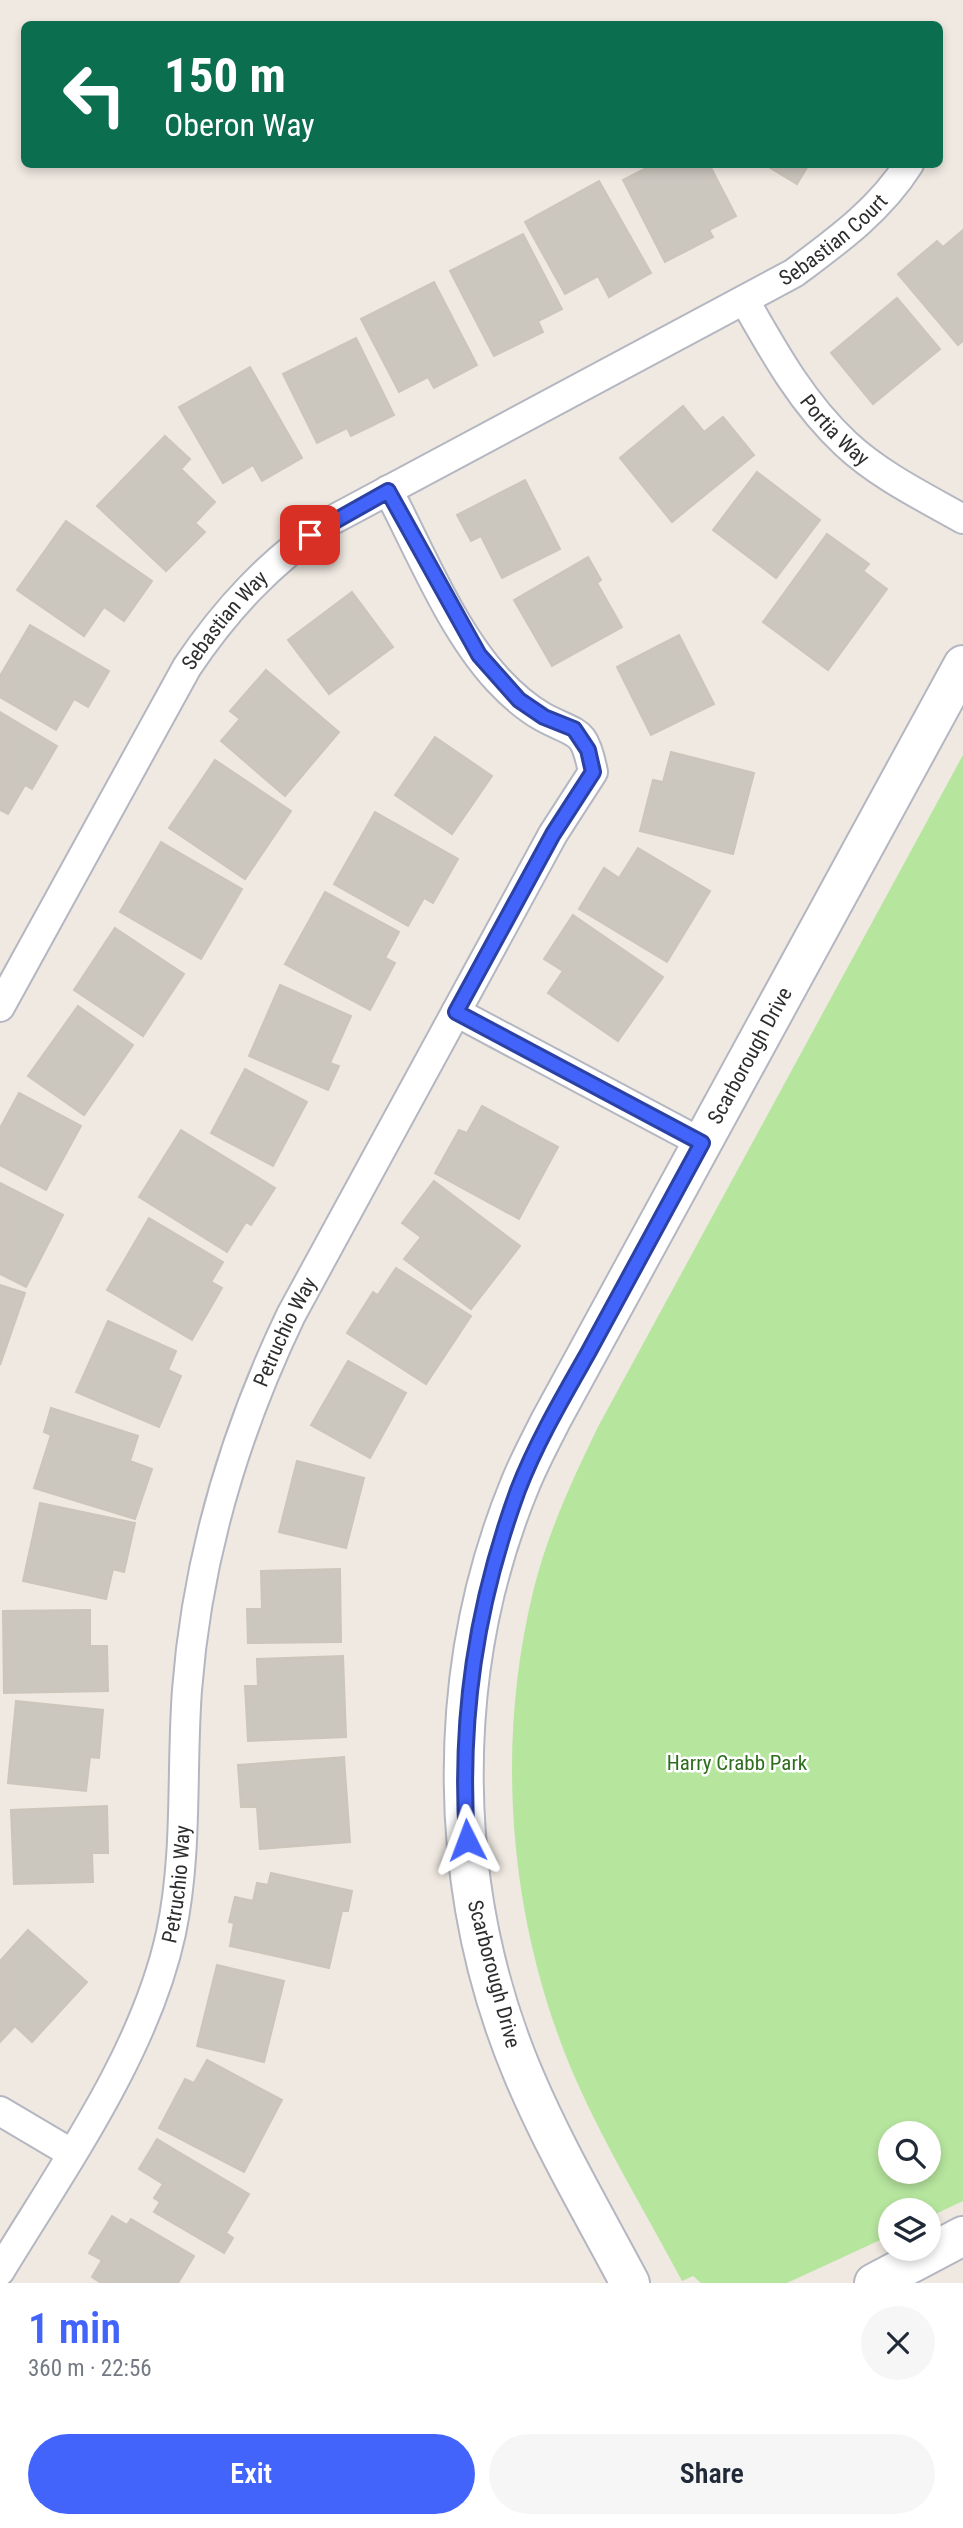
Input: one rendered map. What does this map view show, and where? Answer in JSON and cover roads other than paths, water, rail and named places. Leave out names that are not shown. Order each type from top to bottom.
[{"type":"street","name":"Sebastian Court","points":[[745,301],[794,273],[842,237],[878,205],[906,168]]},
{"type":"street","name":"Sebastian Way","points":[[4,992],[174,689],[213,628],[237,599],[293,547],[327,523],[745,301]]},
{"type":"street","name":"Portia Way","points":[[745,301],[778,359],[810,407],[848,446],[963,520]]},
{"type":"street","name":"Petruchio Way","points":[[0,2271],[71,2153],[139,2030],[171,1935],[184,1832],[187,1693],[192,1630],[213,1527],[246,1418],[291,1315],[553,834],[593,772],[588,750],[574,729],[544,717],[519,700],[479,655],[388,491]]},
{"type":"street","name":"Scarborough Drive","points":[[631,2283],[548,2128],[523,2075],[481,1942],[470,1881],[463,1743],[483,1606],[519,1488],[551,1420],[963,665]]},
{"type":"street","points":[[456,1012],[702,1143]]},
{"type":"street","points":[[0,2111],[71,2153]]},
{"type":"street","points":[[874,2283],[963,2236]]},
{"type":"park label","name":"Harry Crabb Park","points":[[737,1763]]}]
